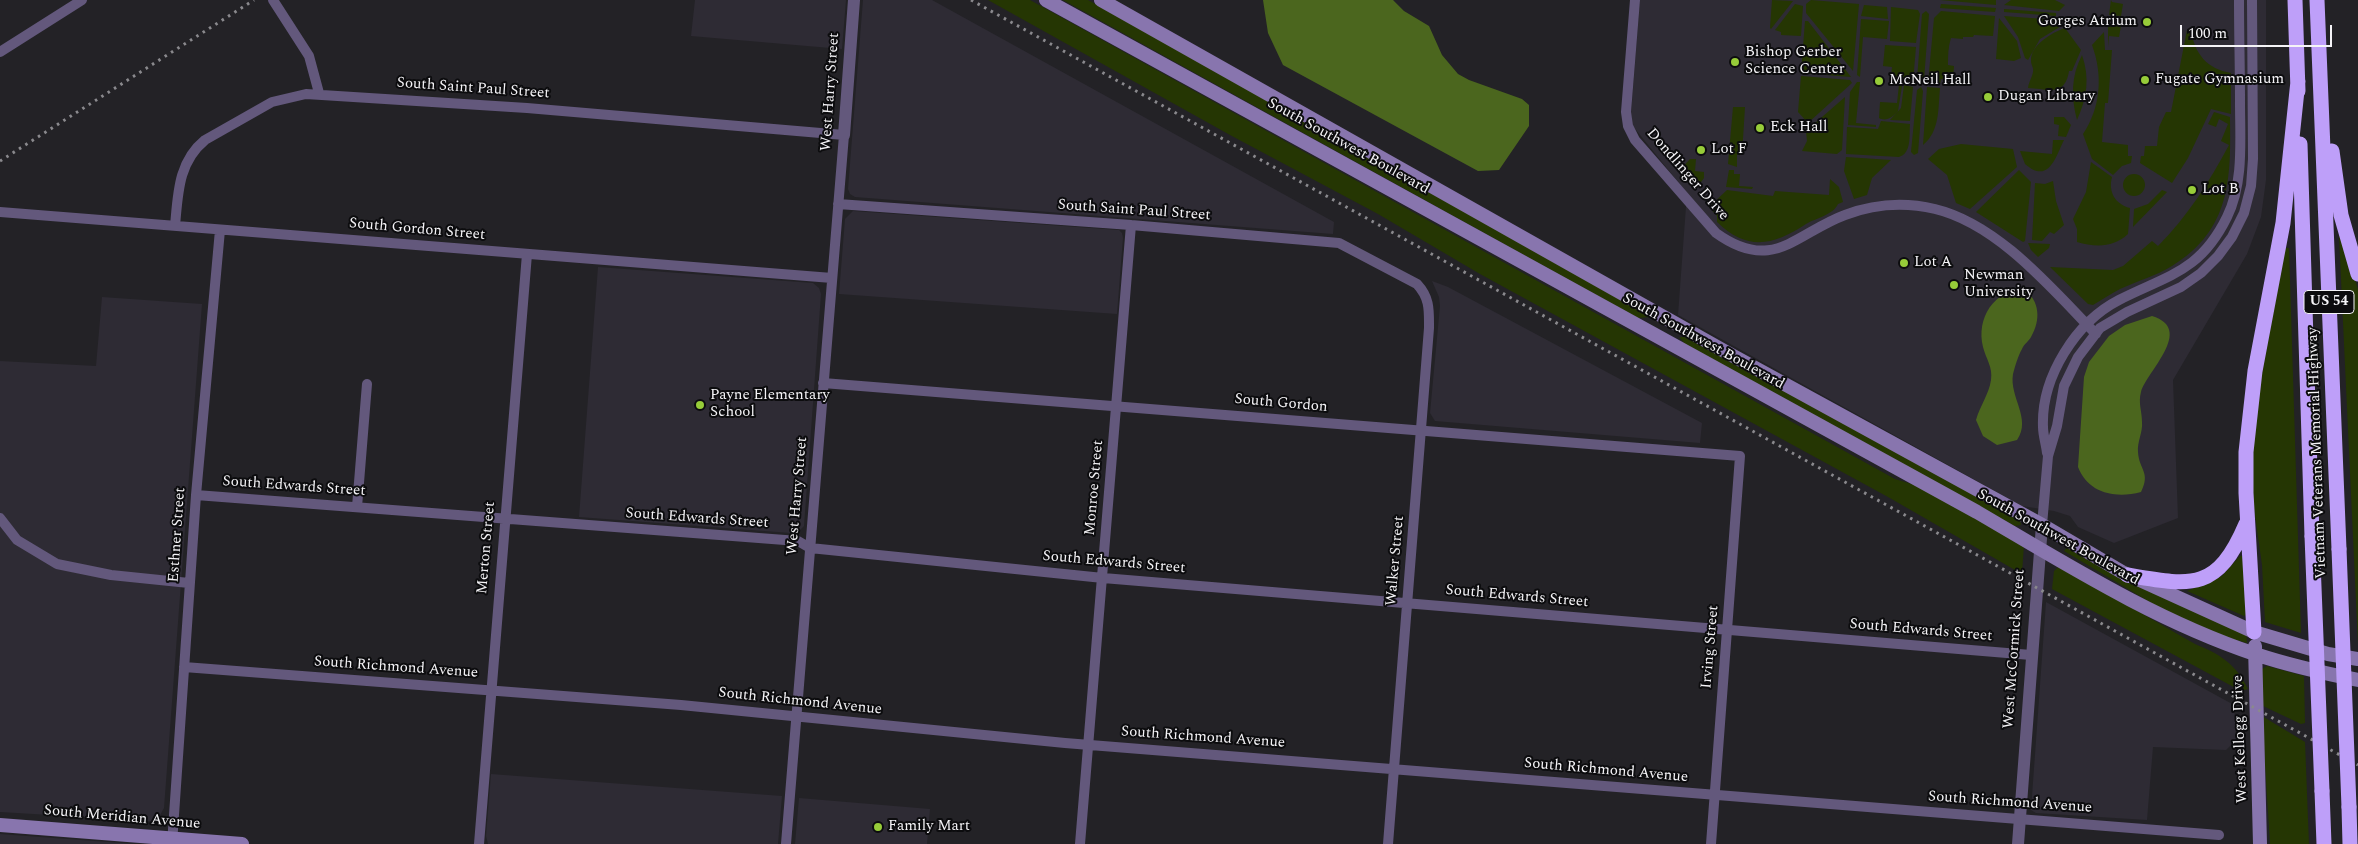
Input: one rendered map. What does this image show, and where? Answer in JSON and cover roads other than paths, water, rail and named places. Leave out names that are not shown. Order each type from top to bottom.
[{"type":"highway","name":"Vietnam Veterans Memorial Highway","points":[[2295,0],[2324,844]]},
{"type":"highway","name":"Vietnam Veterans Memorial Highway","points":[[2317,0],[2350,844]]},
{"type":"highway","points":[[2319,55],[2341,215],[2358,274]]},
{"type":"highway","points":[[2254,632],[2246,452],[2250,406],[2283,223],[2298,81]]},
{"type":"highway","points":[[2127,575],[2177,582],[2201,579],[2224,564],[2235,549],[2248,520]]},
{"type":"main road","name":"South Southwest Boulevard","points":[[1046,0],[2156,611],[2255,654],[2304,669],[2358,680]]},
{"type":"main road","name":"South Southwest Boulevard","points":[[1101,0],[1726,352],[2042,525],[2127,575],[2254,632],[2294,646],[2358,659]]},
{"type":"main road","name":"West Kellogg Drive","points":[[2254,632],[2260,844]]},
{"type":"main road","name":"South Meridian Avenue","points":[[0,825],[172,842],[242,844]]},
{"type":"street","points":[[0,52],[82,0]]},
{"type":"street","points":[[273,0],[309,56],[319,94]]},
{"type":"street","name":"West Harry Street","points":[[786,844],[854,0]]},
{"type":"street","name":"Dondlinger Drive","points":[[1635,0],[1626,112],[1628,126],[1635,140],[1716,233],[1728,242],[1743,247],[1777,249],[1791,245],[1830,221],[1863,209],[1902,204],[1937,210],[1962,219],[1998,240],[2096,334]]},
{"type":"street","name":"West McCormick Street","points":[[2048,456],[2043,426],[2051,383],[2071,341],[2086,324],[2117,301],[2168,279],[2189,266],[2205,250],[2227,217],[2234,198],[2240,157],[2239,0]]},
{"type":"street","name":"West McCormick Street","points":[[2018,844],[2039,548],[2048,456],[2057,426],[2064,386],[2078,357],[2100,328],[2127,312],[2181,287],[2201,273],[2218,256],[2232,237],[2244,213],[2251,186],[2253,159],[2252,0]]},
{"type":"street","name":"South Saint Paul Street","points":[[175,226],[180,178],[184,166],[195,148],[205,140],[272,102],[298,95],[319,94],[528,108],[844,135]]},
{"type":"street","name":"South Saint Paul Street","points":[[838,204],[1131,225],[1339,243],[1417,284]]},
{"type":"street","name":"South Gordon Street","points":[[0,212],[832,278]]},
{"type":"street","name":"Monroe Street","points":[[1080,844],[1131,225]]},
{"type":"street","name":"Esthner Street","points":[[172,842],[189,583],[220,230]]},
{"type":"street","name":"Merton Street","points":[[479,844],[504,518],[527,254]]},
{"type":"street","name":"Walker Street","points":[[1388,844],[1421,431],[1429,303],[1425,293],[1417,284]]},
{"type":"street","name":"South Gordon","points":[[824,383],[1736,456]]},
{"type":"street","points":[[357,507],[367,384]]},
{"type":"street","name":"Irving Street","points":[[1711,844],[1740,456],[1736,456]]},
{"type":"street","name":"South Edwards Street","points":[[196,495],[798,541],[810,548],[1102,578],[2031,655]]},
{"type":"street","points":[[0,518],[16,540],[57,564],[111,575],[189,583]]},
{"type":"street","name":"South Richmond Avenue","points":[[184,667],[491,690],[1088,744],[2219,835]]},
{"type":"railway","points":[[0,161],[254,0]]},
{"type":"railway","points":[[971,0],[2358,765]]},
{"type":"place","name":"Gorges Atrium","points":[[2147,22]]},
{"type":"place","name":"Bishop Gerber Science Center","points":[[1735,62]]},
{"type":"place","name":"Fugate Gymnasium","points":[[2145,80]]},
{"type":"place","name":"McNeil Hall","points":[[1879,81]]},
{"type":"place","name":"Dugan Library","points":[[1988,97]]},
{"type":"place","name":"Eck Hall","points":[[1760,128]]},
{"type":"place","name":"Lot F","points":[[1701,150]]},
{"type":"place","name":"Lot B","points":[[2192,190]]},
{"type":"place","name":"Lot A","points":[[1904,263]]},
{"type":"place","name":"Newman University","points":[[1954,285]]},
{"type":"place","name":"Payne Elementary School","points":[[700,405]]},
{"type":"place","name":"Family Mart","points":[[878,827]]}]
